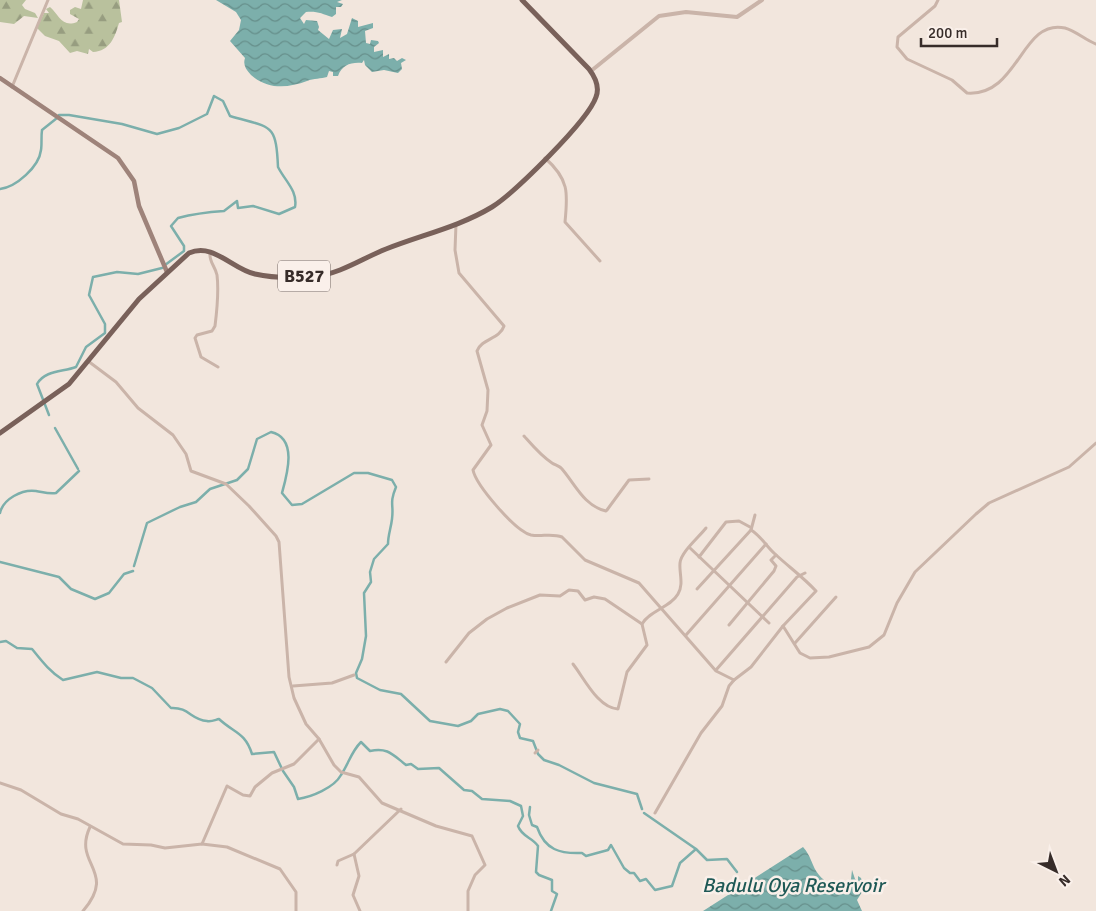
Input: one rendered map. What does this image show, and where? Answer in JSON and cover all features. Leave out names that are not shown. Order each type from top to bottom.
[{"type":"main road","name":"B527","points":[[210,252],[255,274],[322,276],[383,250],[480,214],[504,198],[545,158],[581,118],[594,101],[597,91],[591,71],[522,0]]},
{"type":"main road","points":[[0,78],[118,158],[134,181],[140,206],[167,272]]},
{"type":"main road","points":[[0,434],[69,384],[134,305],[167,272],[189,253],[199,250],[210,252]]},
{"type":"street","points":[[12,87],[48,0]]},
{"type":"street","points":[[591,71],[659,16],[686,12],[737,17],[762,0]]},
{"type":"street","points":[[938,0],[935,6],[898,37],[897,47],[906,59],[952,80],[967,93],[976,92],[1001,83],[1033,39],[1045,31],[1063,27],[1096,44]]},
{"type":"street","points":[[545,158],[560,173],[566,188],[565,222],[600,261]]},
{"type":"street","points":[[456,224],[455,250],[459,273],[504,326],[500,333],[478,347],[476,351],[488,390],[487,411],[482,425],[491,445],[476,463],[473,470],[474,478],[504,514],[522,530],[533,535],[562,536],[585,560],[638,583],[716,671],[734,680]]},
{"type":"street","points":[[210,252],[210,259],[216,272],[218,286],[215,326],[213,330],[195,338],[201,357],[218,368]]},
{"type":"street","points":[[88,361],[116,382],[138,408],[173,435],[186,454],[191,471],[224,483],[249,506],[280,542],[289,677],[299,710],[319,739],[331,762],[343,772],[359,777],[377,799],[429,824],[472,836],[476,841],[485,865],[475,875],[468,891],[468,911]]},
{"type":"street","points":[[524,436],[552,464],[562,468],[578,491],[592,506],[600,510],[608,510],[629,480],[649,479]]},
{"type":"street","points":[[783,626],[800,653],[816,659],[869,647],[884,635],[897,603],[915,572],[976,514],[989,503],[1069,467],[1096,443]]},
{"type":"street","points":[[697,589],[750,528],[755,515]]},
{"type":"street","points":[[655,813],[701,733],[722,706],[729,686],[751,667],[783,626],[816,591],[776,555],[759,535],[739,521],[726,522],[699,557]]},
{"type":"street","points":[[572,664],[589,688],[612,709],[618,709],[624,677],[632,663],[647,645],[642,624],[644,619],[666,607],[678,594],[681,583],[680,561],[706,528]]},
{"type":"street","points":[[686,636],[766,544]]},
{"type":"street","points":[[690,548],[769,623]]},
{"type":"street","points":[[730,625],[736,614],[776,568],[771,560],[776,555]]},
{"type":"street","points":[[716,671],[800,575],[805,573]]},
{"type":"street","points":[[446,662],[458,650],[469,633],[487,619],[523,600],[540,595],[560,596],[569,590],[578,591],[585,600],[594,597],[606,599],[642,624]]},
{"type":"street","points":[[795,643],[836,597]]},
{"type":"street","points":[[293,686],[332,683],[354,675]]},
{"type":"street","points":[[202,844],[228,786],[243,795],[250,796],[256,787],[279,769],[294,764],[319,739]]},
{"type":"street","points":[[0,784],[21,790],[42,801],[51,809],[123,844],[151,845],[165,848],[202,844],[228,847],[280,869],[296,892],[296,911]]},
{"type":"street","points":[[337,865],[338,861],[354,854],[401,809]]},
{"type":"street","points":[[83,911],[98,889],[97,877],[88,860],[84,842],[90,827]]},
{"type":"street","points":[[354,854],[360,876],[353,895],[360,911]]},
{"type":"green space","points":[[0,0],[26,0],[22,5],[25,9],[35,13],[38,18],[24,16],[14,24],[0,22]]},
{"type":"green space","points":[[83,0],[119,0],[122,22],[119,23],[111,42],[104,49],[93,52],[89,49],[88,54],[77,51],[70,53],[59,41],[45,36],[37,28],[44,13],[49,13],[46,9],[50,7],[64,22],[77,22],[79,19],[70,14],[70,10],[75,7],[81,9]]},
{"type":"water","points":[[216,0],[342,0],[337,2],[343,4],[341,7],[336,7],[336,14],[332,17],[320,13],[306,12],[300,18],[304,24],[306,20],[317,21],[318,30],[329,39],[333,30],[342,29],[340,38],[347,34],[352,18],[358,21],[358,27],[373,23],[373,28],[365,31],[366,43],[370,44],[371,40],[378,41],[379,43],[374,47],[374,52],[383,50],[383,57],[389,54],[389,59],[394,58],[397,61],[402,58],[406,60],[401,63],[402,69],[398,73],[384,70],[372,72],[365,65],[364,60],[362,63],[354,63],[344,67],[338,76],[333,76],[333,72],[329,71],[327,77],[293,85],[278,86],[264,83],[249,73],[244,64],[245,58],[230,41],[239,30],[241,20],[236,12]]},
{"type":"water","name":"Badulu Oya Reservoir","points":[[803,847],[822,878],[843,891],[855,885],[851,879],[852,870],[855,879],[858,881],[858,876],[861,878],[864,889],[857,900],[862,911],[703,911]]},
{"type":"waterway","points":[[59,115],[122,124],[157,134],[179,128],[207,114],[214,96],[223,101],[230,116],[263,126],[273,134],[278,167],[293,191],[295,207],[279,214],[253,206],[238,208],[237,201],[224,211],[178,218],[171,226],[184,246],[184,251],[165,265]]},
{"type":"waterway","points":[[0,189],[13,184],[26,175],[36,163],[41,148],[42,130],[57,118]]},
{"type":"waterway","points":[[49,415],[37,384],[40,379],[49,374],[76,367],[86,347],[105,333],[105,324],[89,295],[93,277],[117,272],[138,274],[162,268]]},
{"type":"waterway","points":[[55,428],[78,469]]},
{"type":"waterway","points":[[134,566],[147,523],[180,507],[196,502],[210,489],[237,480],[248,469],[257,439],[271,432],[279,436],[285,442],[288,449],[288,467],[282,493],[292,505],[302,504],[354,473],[368,473],[392,480],[396,487],[392,501],[392,519],[388,544],[374,559],[370,572],[371,582],[364,593],[366,636],[362,659],[356,673],[357,678],[380,690],[401,694],[430,721],[458,726],[471,721],[478,714],[500,709],[508,711],[520,724],[518,732],[520,738],[533,741],[538,754],[544,760],[559,765],[594,783],[637,794],[642,809]]},
{"type":"waterway","points":[[0,513],[5,503],[19,493],[31,491],[56,493],[79,471]]},
{"type":"waterway","points":[[0,562],[59,577],[71,589],[95,599],[109,593],[124,574],[133,571]]},
{"type":"waterway","points":[[0,642],[6,641],[17,648],[32,649],[49,669],[63,680],[97,672],[121,678],[133,678],[152,688],[171,708],[182,709],[202,720],[219,719],[246,741],[252,754],[274,752],[283,771],[294,787],[298,799],[328,788],[338,780],[361,742],[370,751],[386,751],[406,765],[411,764],[418,769],[439,768],[464,790],[472,791],[482,799],[510,801],[521,806],[523,816],[518,826],[522,833],[538,846],[536,872],[552,880],[552,891],[557,894],[551,911]]},
{"type":"waterway","points":[[530,807],[529,815],[532,825],[537,827],[540,835],[549,846],[567,853],[582,853],[586,856],[608,850],[611,845],[624,868],[630,873],[634,873],[640,881],[646,879],[655,890],[672,886],[680,863],[696,849]]},
{"type":"waterway","points":[[644,813],[696,849],[707,860],[727,859],[737,872]]}]
